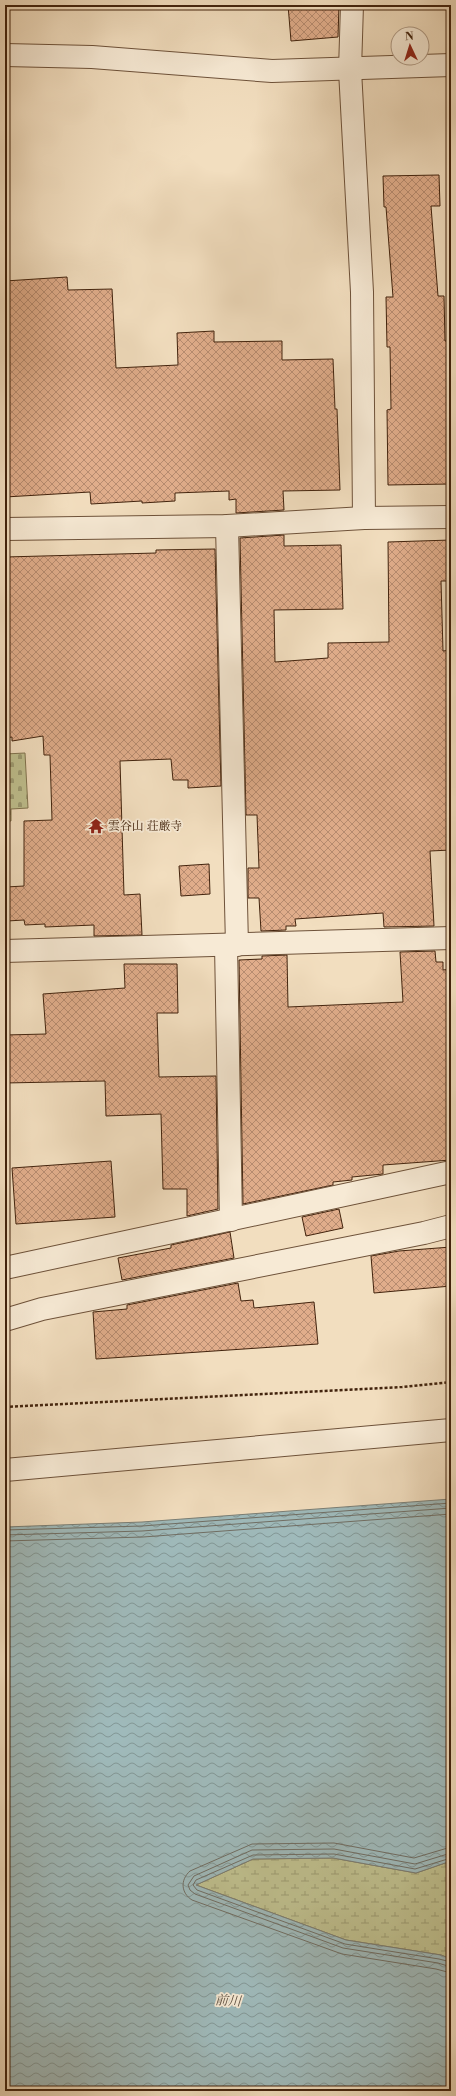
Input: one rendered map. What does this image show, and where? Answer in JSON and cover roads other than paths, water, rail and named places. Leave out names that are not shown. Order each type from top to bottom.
[{"type":"street","points":[[352,5],[350,70],[362,292],[364,518]]},
{"type":"street","points":[[5,55],[92,57],[272,71],[350,70],[451,65]]},
{"type":"street","points":[[5,529],[227,526],[364,518],[451,517]]},
{"type":"street","points":[[227,526],[232,945],[231,1220]]},
{"type":"street","points":[[5,951],[451,938]]},
{"type":"street","points":[[5,1268],[451,1172]]},
{"type":"street","points":[[5,1320],[42,1309],[424,1233],[451,1226]]},
{"type":"street","points":[[5,1470],[451,1430]]},
{"type":"water","name":"前川","points":[[451,1499],[451,1861],[416,1873],[333,1858],[253,1859],[196,1885],[346,1940],[441,1955],[451,1959],[451,2091],[5,2091],[5,1527],[142,1522]]},
{"type":"place","name":"雲谷山 荘厳寺","points":[[96,826]]}]
